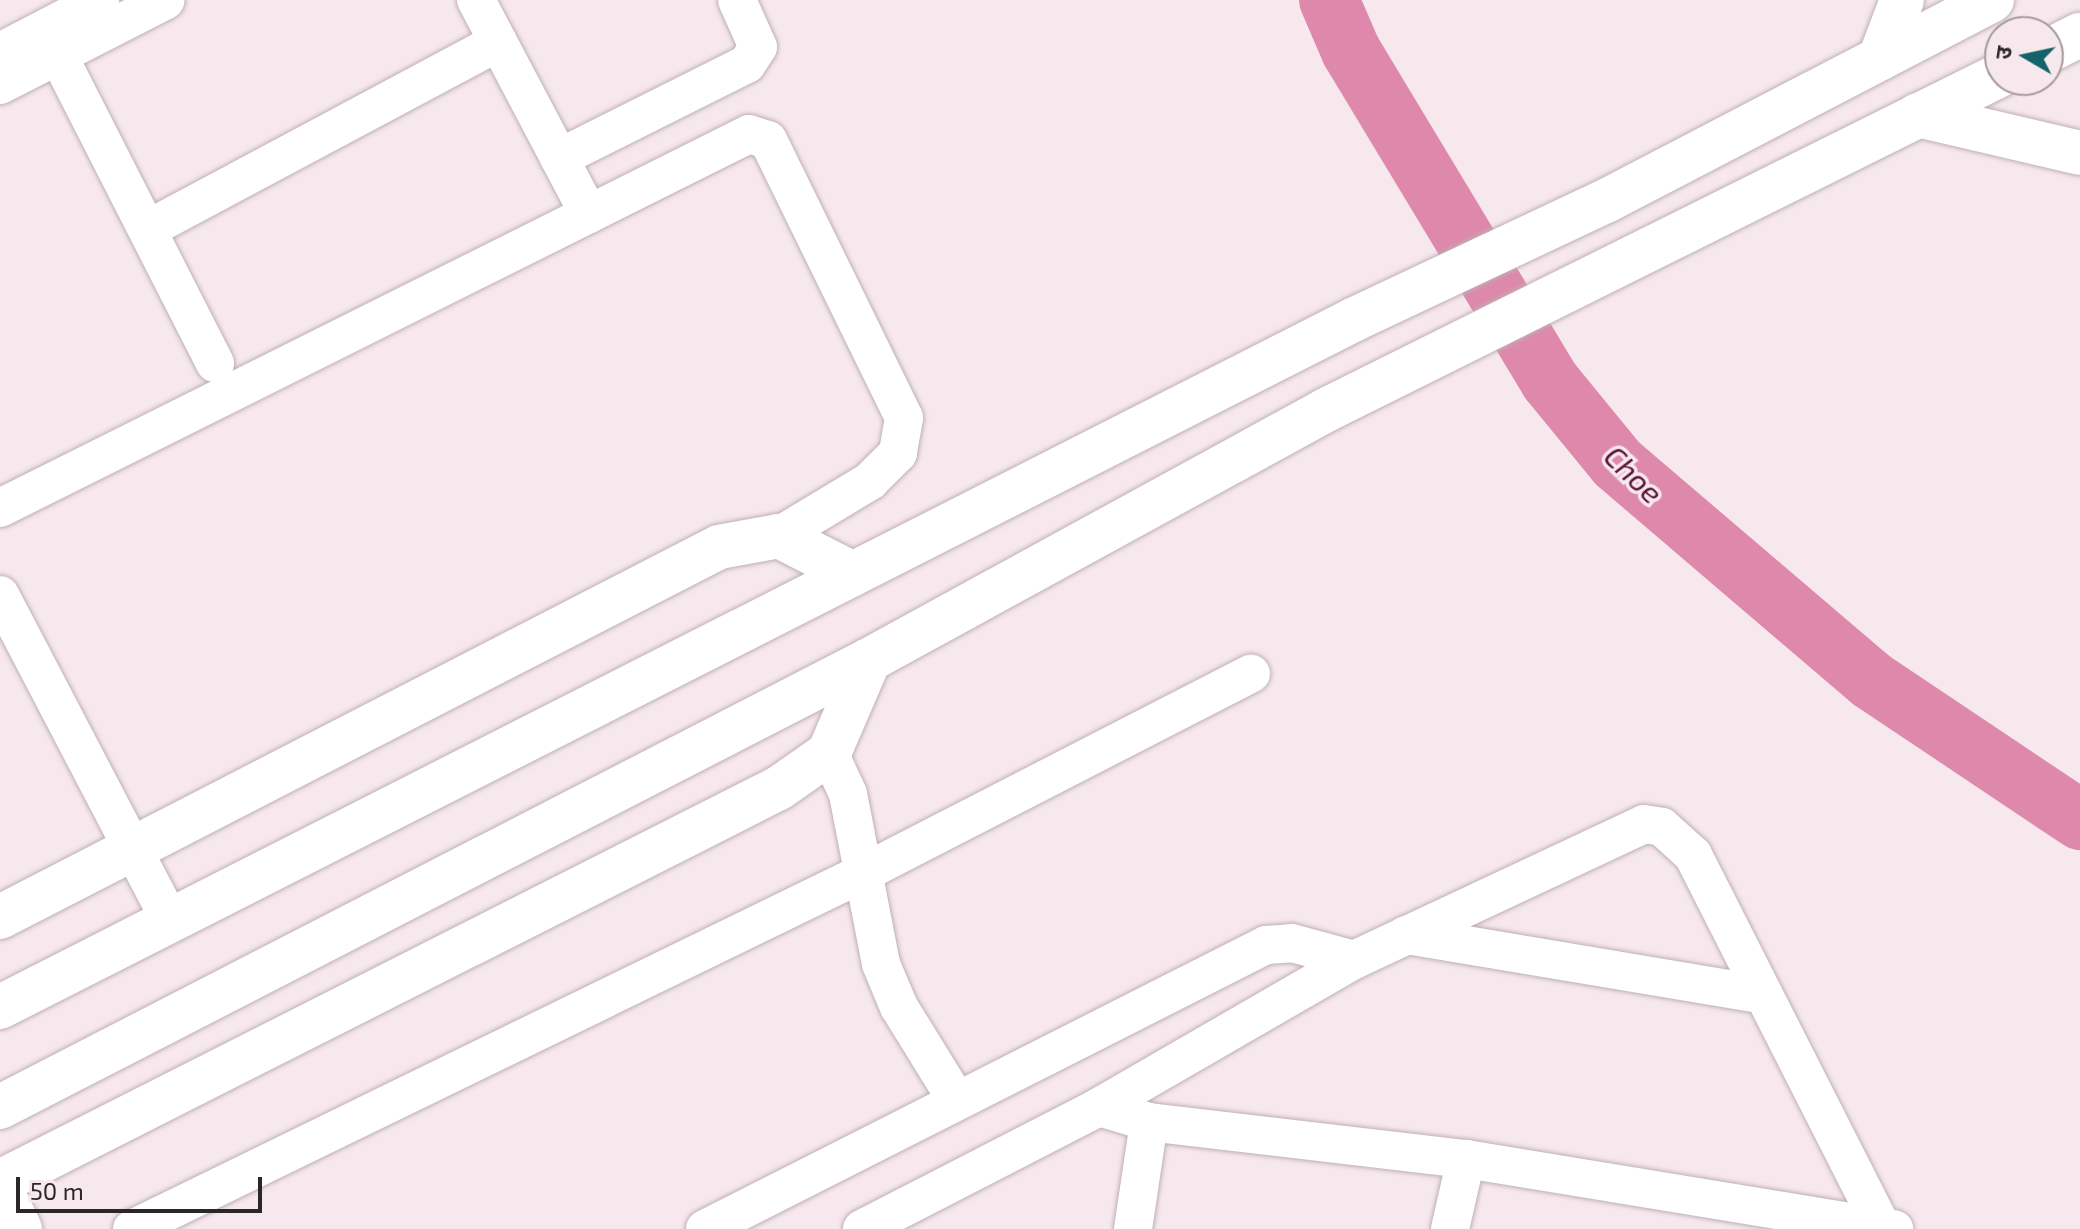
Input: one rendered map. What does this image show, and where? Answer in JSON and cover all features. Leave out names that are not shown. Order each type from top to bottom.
[{"type":"main road","points":[[1880,58],[1902,0]]},
{"type":"main road","points":[[0,1007],[1355,319],[1606,201],[1992,0]]},
{"type":"main road","points":[[0,1107],[869,660],[1326,410],[1984,83]]},
{"type":"main road","points":[[1918,115],[2080,153]]},
{"type":"main road","points":[[0,917],[719,547],[779,536],[853,574]]},
{"type":"main road","points":[[0,1182],[779,788],[829,753],[869,660]]},
{"type":"main road","points":[[0,1188],[20,1229]]},
{"type":"street","points":[[0,52],[100,0]]},
{"type":"street","points":[[0,85],[166,0]]},
{"type":"street","points":[[476,0],[589,214]]},
{"type":"street","points":[[559,158],[747,64],[758,47],[737,0]]},
{"type":"street","points":[[148,229],[498,42]]},
{"type":"street","points":[[58,55],[215,363]]},
{"type":"street","points":[[0,508],[749,134],[768,140],[904,418],[898,453],[870,481],[779,536]]},
{"type":"street","points":[[0,595],[170,920]]},
{"type":"street","points":[[132,1229],[865,872],[1251,674]]},
{"type":"street","points":[[829,753],[848,794],[881,964],[899,1007],[957,1101]]},
{"type":"street","points":[[862,1229],[1099,1107],[1354,960],[1644,824],[1662,827],[1693,855],[1763,995],[1888,1228]]},
{"type":"street","points":[[1406,935],[1763,995]]},
{"type":"street","points":[[705,1229],[1266,945],[1292,943],[1354,960]]},
{"type":"street","points":[[1099,1107],[1149,1122],[1466,1159],[1888,1228]]},
{"type":"street","points":[[1133,1229],[1149,1122]]},
{"type":"street","points":[[1450,1229],[1466,1159]]},
{"type":"waterway","name":"Choe","points":[[1329,0],[1351,51],[1550,381],[1617,463],[1871,680],[2080,820]]}]
